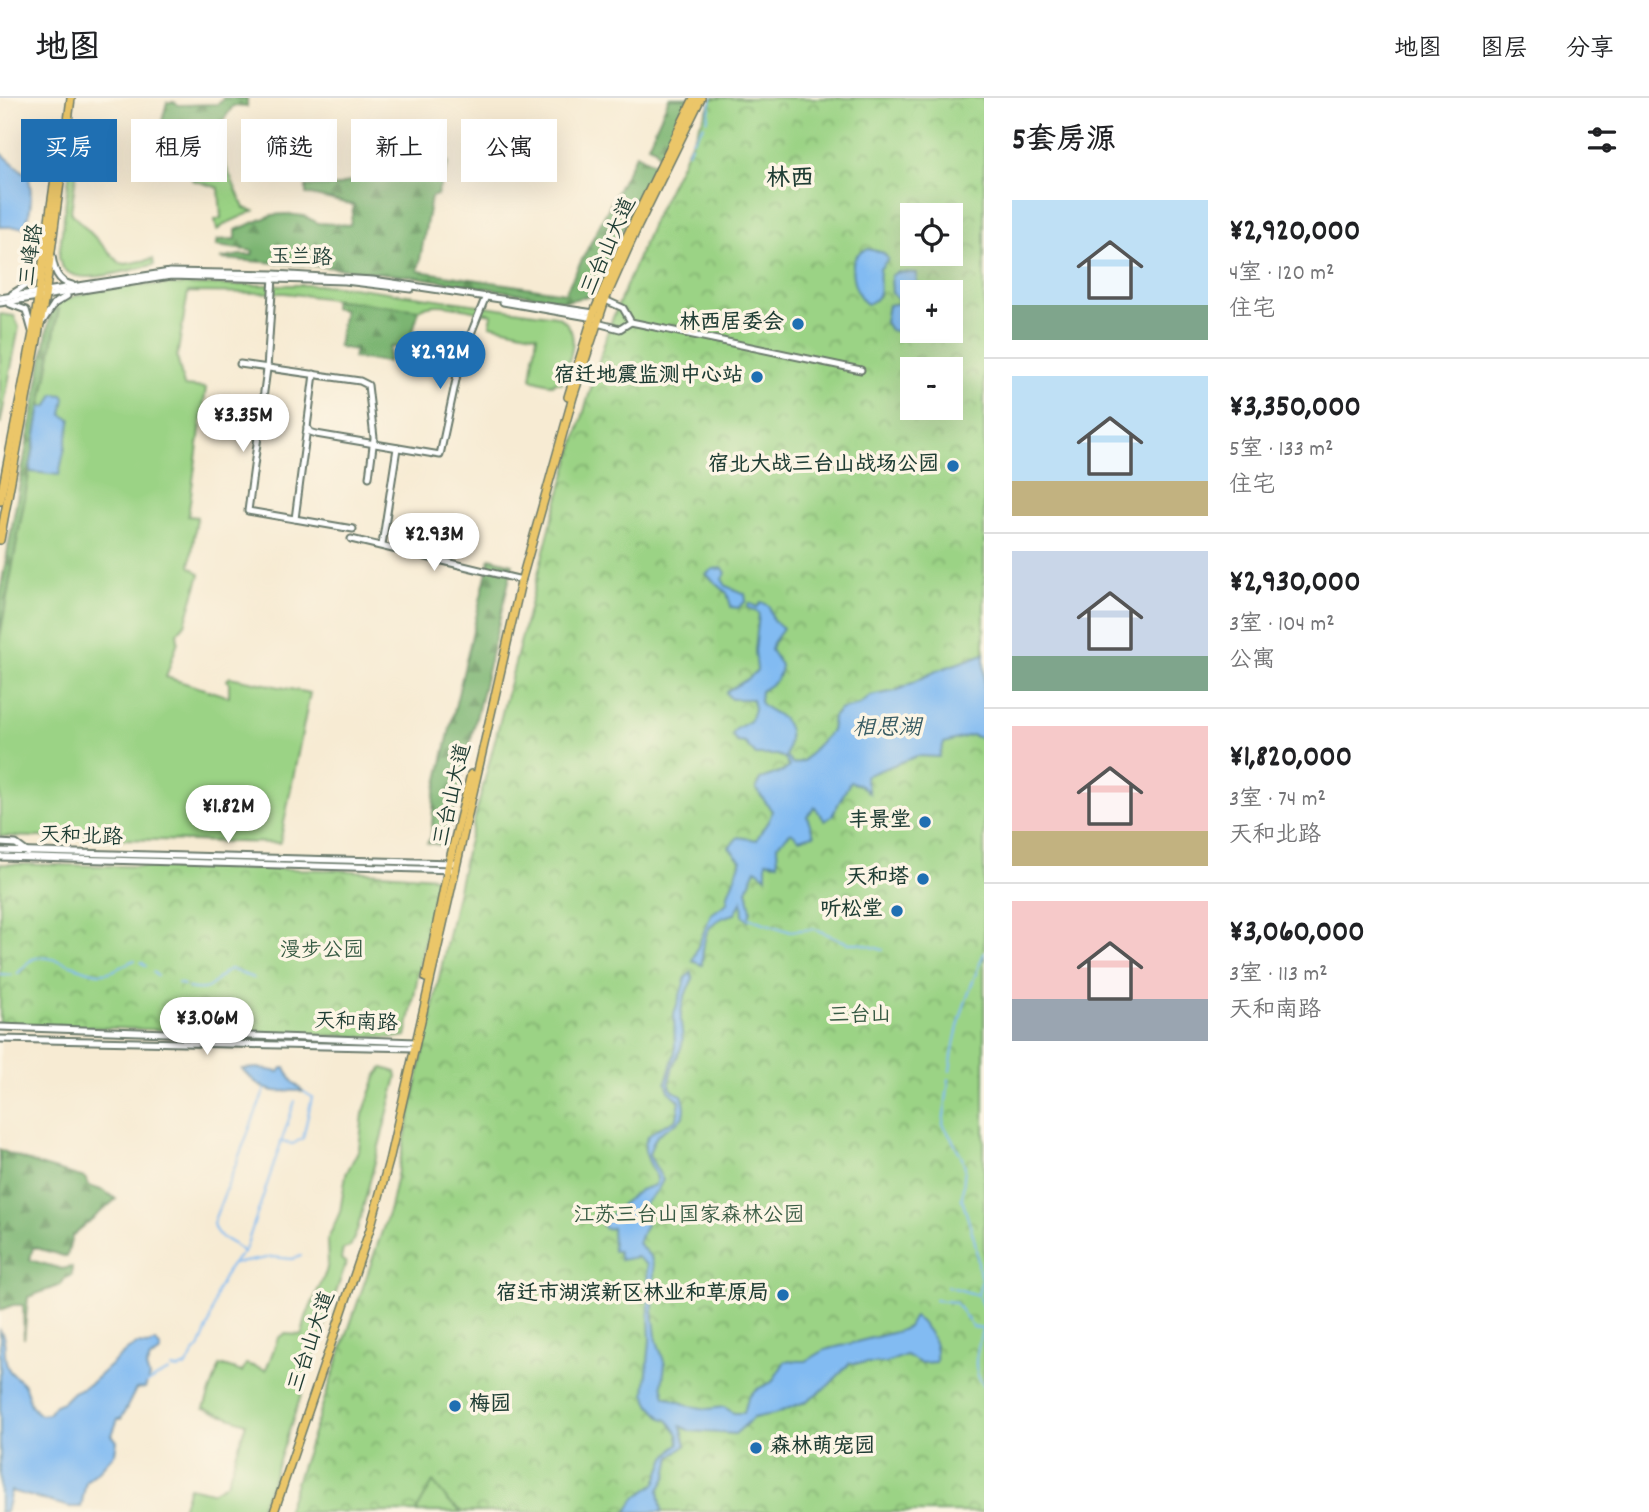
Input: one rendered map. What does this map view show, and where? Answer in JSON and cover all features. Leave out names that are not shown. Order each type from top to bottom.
[{"type":"main road","name":"三峰路","points":[[0,540],[42,295],[69,98]]},
{"type":"main road","name":"三台山大道","points":[[272,1512],[370,1229],[389,1161],[452,867],[519,580],[596,317],[623,244],[694,98]]},
{"type":"main road","name":"三台山大道","points":[[596,317],[701,98]]},
{"type":"main road","name":"三峰路","points":[[0,502],[35,334]]},
{"type":"street","points":[[49,249],[61,280],[73,286],[86,287]]},
{"type":"street","points":[[0,298],[17,292],[34,280],[49,249]]},
{"type":"street","name":"玉兰路","points":[[0,304],[170,272],[365,279],[596,317],[620,329],[631,322],[862,370]]},
{"type":"street","points":[[274,276],[267,368],[248,511],[353,529]]},
{"type":"street","points":[[35,334],[54,304],[86,287]]},
{"type":"street","name":"玉兰路","points":[[0,298],[42,295]]},
{"type":"street","points":[[307,427],[310,432],[440,455],[460,361],[486,297]]},
{"type":"street","name":"玉兰路","points":[[605,300],[623,307],[631,322]]},
{"type":"street","points":[[0,304],[14,304],[26,310],[35,334]]},
{"type":"street","points":[[240,364],[360,381],[368,385],[373,444],[369,477]]},
{"type":"street","points":[[295,519],[314,374]]},
{"type":"street","points":[[382,545],[397,448]]},
{"type":"street","points":[[351,539],[519,580]]},
{"type":"street","points":[[0,843],[16,844],[28,853]]},
{"type":"street","name":"天和北路","points":[[0,854],[452,867]]},
{"type":"street","name":"天和北路","points":[[0,854],[452,867]]},
{"type":"street","name":"天和南路","points":[[0,1027],[413,1045]]},
{"type":"street","name":"天和南路","points":[[0,1039],[413,1045]]},
{"type":"green space","points":[[223,98],[247,98],[247,107],[233,106],[224,119],[163,119],[167,102],[179,105],[217,104]]},
{"type":"green space","points":[[669,98],[689,98],[660,158],[655,148],[648,145]]},
{"type":"green space","name":"江苏三台山国家森林公园","points":[[713,98],[984,98],[984,1512],[286,1512],[390,1208],[466,852],[552,520],[609,327],[654,219]]},
{"type":"green space","points":[[636,154],[655,164],[590,296],[566,301],[417,277],[220,259],[252,255],[253,251],[216,246],[218,240],[236,239],[236,230],[272,215],[304,216],[318,223],[350,225],[354,205],[306,194],[306,186],[337,186],[351,181],[442,182],[437,195],[431,197],[418,271],[565,293]]},
{"type":"green space","points":[[227,169],[244,208],[254,211],[217,230],[215,220],[221,218],[219,188],[199,182],[227,182]]},
{"type":"green space","points":[[68,182],[75,182],[72,214],[120,263],[153,259],[154,265],[114,274],[84,277],[63,268],[59,257]]},
{"type":"green space","points":[[144,285],[352,287],[556,316],[565,322],[572,337],[571,356],[562,383],[555,382],[553,385],[531,379],[537,335],[490,325],[492,314],[444,305],[419,310],[285,293],[188,292],[177,357],[184,386],[206,388],[188,516],[197,517],[190,566],[200,574],[185,624],[177,633],[178,641],[166,677],[229,697],[227,680],[230,677],[310,693],[280,843],[0,836],[0,637],[59,309],[53,309],[60,303],[82,294]]},
{"type":"green space","points":[[334,299],[419,310],[408,348],[390,347],[388,362],[353,358],[355,350],[338,347],[344,310],[333,308]]},
{"type":"green space","points":[[59,308],[0,637],[0,593],[50,315],[53,309]]},
{"type":"green space","points":[[0,314],[14,316],[19,327],[0,425]]},
{"type":"green space","points":[[490,558],[513,564],[448,835],[440,845],[427,843],[431,837],[434,797]]},
{"type":"green space","name":"漫步公园","points":[[0,864],[339,870],[435,877],[406,1036],[393,1038],[0,1024]]},
{"type":"green space","points":[[383,1068],[396,1072],[397,1077],[357,1231],[350,1247],[343,1249],[341,1259],[346,1263],[272,1481],[258,1512],[181,1512],[189,1487],[212,1492],[227,1483],[246,1423],[204,1408],[220,1365],[242,1372],[246,1364],[266,1370],[278,1338],[285,1334],[302,1335],[306,1317],[326,1272],[327,1241],[340,1212],[346,1174],[359,1149],[363,1114],[377,1075]]},
{"type":"green space","points":[[0,1150],[85,1178],[89,1186],[116,1199],[72,1236],[67,1257],[33,1247],[30,1260],[62,1269],[72,1267],[72,1275],[65,1278],[61,1285],[28,1297],[24,1339],[23,1305],[13,1305],[0,1310]]},
{"type":"green space","points":[[433,1482],[449,1502],[462,1512],[416,1512]]},
{"type":"water","points":[[0,152],[21,170],[21,182],[30,182],[31,203],[24,227],[0,227]]},
{"type":"water","points":[[868,249],[884,253],[888,259],[880,269],[880,290],[876,298],[867,304],[857,292],[852,274],[855,258]]},
{"type":"water","points":[[897,272],[917,273],[917,280],[900,280],[898,300],[892,293],[891,276]]},
{"type":"water","points":[[900,303],[900,332],[890,330],[885,322],[888,305]]},
{"type":"water","points":[[54,394],[63,395],[65,398],[62,415],[71,419],[59,475],[31,472],[41,407],[48,406]]},
{"type":"water","points":[[723,568],[726,573],[722,579],[726,586],[745,594],[746,601],[738,608],[731,607],[727,593],[706,574],[713,569]]},
{"type":"water","name":"相思湖","points":[[762,602],[769,606],[773,620],[783,629],[771,650],[781,665],[779,674],[772,684],[761,691],[760,702],[786,723],[789,738],[786,756],[793,764],[803,761],[831,731],[833,717],[839,710],[859,705],[870,696],[896,691],[936,671],[984,654],[984,739],[971,735],[944,743],[939,757],[917,756],[865,776],[869,793],[860,785],[850,782],[832,816],[825,821],[815,807],[807,816],[814,835],[799,839],[791,832],[777,846],[778,863],[766,861],[766,877],[756,869],[747,890],[751,910],[748,921],[743,915],[742,901],[735,914],[712,925],[703,946],[702,965],[692,961],[711,914],[727,903],[741,861],[729,847],[738,837],[757,840],[772,811],[756,789],[760,779],[789,767],[785,758],[777,755],[756,755],[745,743],[737,742],[732,735],[736,729],[750,721],[754,709],[752,699],[731,699],[726,693],[757,670],[755,651],[759,613],[747,607],[749,603],[757,607]]},
{"type":"water","points":[[691,973],[693,979],[681,1010],[682,1044],[670,1081],[672,1089],[682,1095],[685,1111],[680,1120],[659,1134],[651,1147],[649,1155],[663,1180],[657,1191],[644,1204],[646,1224],[638,1243],[651,1257],[654,1269],[653,1310],[656,1337],[665,1365],[662,1385],[665,1396],[690,1406],[708,1409],[724,1407],[734,1413],[744,1413],[748,1398],[755,1390],[772,1382],[785,1361],[806,1361],[825,1350],[899,1331],[908,1327],[914,1316],[931,1336],[936,1348],[936,1362],[920,1363],[906,1355],[886,1363],[850,1363],[829,1385],[805,1402],[774,1414],[753,1418],[735,1434],[690,1431],[681,1426],[686,1445],[671,1457],[667,1476],[659,1490],[662,1512],[627,1512],[634,1499],[656,1483],[666,1457],[679,1443],[678,1434],[668,1420],[662,1418],[651,1406],[645,1394],[650,1340],[647,1265],[637,1257],[620,1260],[618,1251],[613,1251],[612,1228],[605,1229],[602,1225],[625,1201],[640,1190],[655,1185],[657,1178],[645,1152],[646,1140],[657,1129],[677,1118],[680,1101],[669,1091],[666,1083],[675,1051],[674,1014],[686,977]]},
{"type":"water","points":[[258,1068],[279,1072],[285,1068],[293,1082],[304,1092],[270,1090],[257,1083],[242,1069]]},
{"type":"water","points":[[0,1330],[4,1338],[8,1368],[24,1385],[31,1405],[40,1415],[48,1414],[55,1405],[63,1402],[73,1392],[90,1384],[137,1344],[148,1345],[156,1342],[161,1349],[161,1352],[150,1359],[146,1368],[149,1377],[145,1388],[136,1389],[121,1419],[118,1419],[112,1435],[117,1441],[115,1453],[86,1481],[81,1507],[70,1507],[11,1491],[6,1512],[0,1512]]},
{"type":"waterway","points":[[707,121],[712,98]]},
{"type":"waterway","points":[[692,141],[704,125]]},
{"type":"waterway","points":[[688,152],[691,145]]},
{"type":"waterway","points":[[749,918],[788,931],[815,929],[848,943],[859,943],[883,950]]},
{"type":"waterway","points":[[950,1071],[958,1025],[984,953]]},
{"type":"waterway","points":[[17,974],[31,960],[40,958],[57,960],[99,973],[114,970],[135,960]]},
{"type":"waterway","points":[[141,962],[146,966]]},
{"type":"waterway","points":[[188,988],[209,987],[230,969],[253,978]]},
{"type":"waterway","points":[[153,972],[157,976]]},
{"type":"waterway","points":[[0,974],[12,975]]},
{"type":"waterway","points":[[178,983],[184,985]]},
{"type":"waterway","points":[[949,1079],[943,1124],[965,1167],[962,1199],[975,1242],[981,1283],[978,1295]]},
{"type":"waterway","points":[[243,1252],[221,1237],[213,1223],[265,1089]]},
{"type":"waterway","points":[[281,1142],[293,1144],[303,1138],[312,1097],[304,1092]]},
{"type":"waterway","points":[[172,1368],[187,1366],[199,1348],[209,1324],[217,1291],[230,1266],[245,1250],[295,1101]]},
{"type":"waterway","points":[[233,1264],[272,1257],[292,1259],[301,1256]]},
{"type":"waterway","points":[[947,1286],[978,1295],[984,1310]]},
{"type":"waterway","points":[[935,1300],[955,1302],[973,1327],[982,1329],[976,1365],[979,1379],[984,1385]]},
{"type":"waterway","points":[[146,1383],[169,1371]]},
{"type":"place","name":"林西居委会","points":[[798,324]]},
{"type":"place","name":"宿迁地震监测中心站","points":[[757,377]]},
{"type":"place","name":"宿北大战三台山战场公园","points":[[953,466]]},
{"type":"place","name":"丰景堂","points":[[925,822]]},
{"type":"place","name":"天和塔","points":[[923,879]]},
{"type":"place","name":"听松堂","points":[[897,911]]},
{"type":"place","name":"宿迁市湖滨新区林业和草原局","points":[[783,1295]]},
{"type":"place","name":"梅园","points":[[455,1406]]},
{"type":"place","name":"森林萌宠园","points":[[756,1448]]},
{"type":"district","name":"林西","points":[[790,180]]},
{"type":"park label","name":"三台山","points":[[860,1017]]}]
